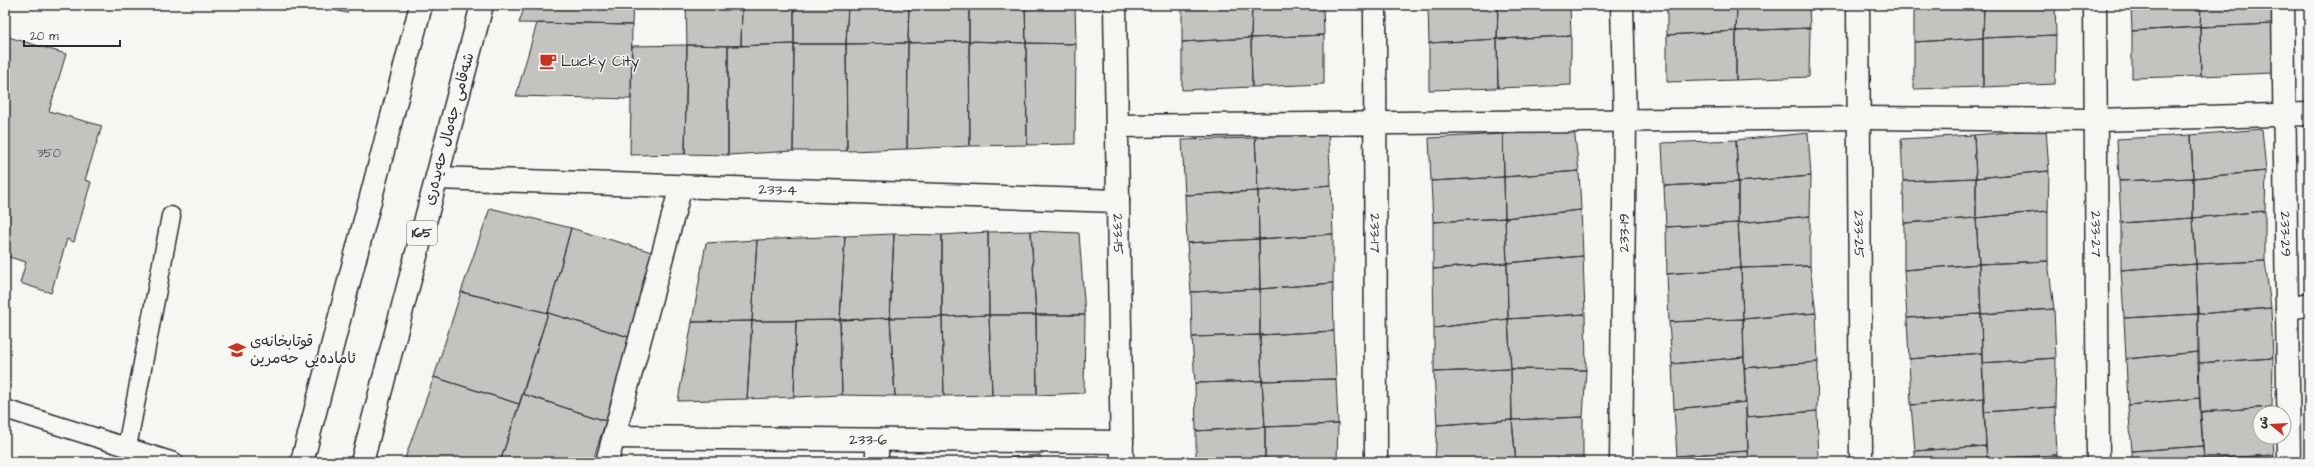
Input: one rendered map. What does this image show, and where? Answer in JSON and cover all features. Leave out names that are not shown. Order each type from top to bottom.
[{"type":"street","points":[[302,462],[421,5]]},
{"type":"street","name":"شەقامی جەمال حەیدەری","points":[[362,462],[482,5]]},
{"type":"street","name":"233-15","points":[[1115,5],[1122,452]]},
{"type":"street","name":"233-17","points":[[1375,5],[1376,462]]},
{"type":"street","name":"233-19","points":[[1621,462],[1625,121],[1622,5]]},
{"type":"street","name":"233-25","points":[[1858,5],[1861,462]]},
{"type":"street","name":"233-27","points":[[2095,5],[2098,462]]},
{"type":"street","name":"233-29","points":[[2283,5],[2289,462]]},
{"type":"street","points":[[1117,126],[1859,118],[2096,120],[2309,114]]},
{"type":"street","name":"233-4","points":[[436,178],[1118,201]]},
{"type":"street","points":[[607,462],[681,186]]},
{"type":"street","points":[[2287,309],[2309,304]]},
{"type":"street","name":"233-6","points":[[614,437],[877,440],[1122,452]]},
{"type":"street","points":[[877,440],[877,462]]},
{"type":"lane","points":[[127,447],[170,216]]},
{"type":"lane","points":[[5,409],[174,462]]},
{"type":"building","points":[[312,5],[349,5],[347,13]]},
{"type":"building","points":[[525,5],[633,5],[632,25],[519,23]]},
{"type":"building","points":[[686,5],[742,5],[741,46],[687,45]]},
{"type":"building","points":[[742,5],[794,5],[794,44],[741,46]]},
{"type":"building","points":[[794,5],[848,5],[846,44],[794,44]]},
{"type":"building","points":[[848,5],[909,5],[908,43],[846,44]]},
{"type":"building","points":[[909,5],[969,5],[969,41],[908,43]]},
{"type":"building","points":[[969,5],[1025,5],[1026,43],[969,41]]},
{"type":"building","points":[[1025,5],[1075,5],[1076,44],[1026,43]]},
{"type":"building","points":[[1182,5],[1252,5],[1251,38],[1182,42]]},
{"type":"building","points":[[1252,5],[1323,5],[1324,35],[1251,38]]},
{"type":"building","points":[[1428,5],[1498,5],[1497,39],[1429,43]]},
{"type":"building","points":[[1498,5],[1570,5],[1571,36],[1497,39]]},
{"type":"building","points":[[1667,5],[1737,5],[1736,31],[1667,35]]},
{"type":"building","points":[[1737,5],[1809,5],[1810,28],[1736,31]]},
{"type":"building","points":[[1914,5],[1984,5],[1983,38],[1914,42]]},
{"type":"building","points":[[1984,5],[2055,5],[2056,35],[1983,38]]},
{"type":"building","points":[[2131,5],[2201,5],[2200,27],[2132,31]]},
{"type":"building","points":[[2201,5],[2273,5],[2274,24],[2200,27]]},
{"type":"building","points":[[537,23],[632,25],[631,99],[516,96]]},
{"type":"building","points":[[2274,24],[2273,73],[2201,76],[2200,27]]},
{"type":"building","points":[[2200,27],[2201,76],[2132,78],[2132,31]]},
{"type":"building","points":[[1810,28],[1809,77],[1736,80],[1736,31]]},
{"type":"building","points":[[1736,31],[1736,80],[1667,82],[1667,35]]},
{"type":"building","points":[[1324,35],[1324,84],[1252,87],[1251,38]]},
{"type":"building","points":[[2056,35],[2055,84],[1983,87],[1983,38]]},
{"type":"building","points":[[5,36],[66,54],[49,111],[102,126],[85,180],[91,182],[74,242],[67,239],[51,293],[20,283],[26,262],[9,257],[5,270]]},
{"type":"building","points":[[1571,36],[1571,85],[1498,88],[1497,39]]},
{"type":"building","points":[[1251,38],[1252,87],[1182,90],[1182,42]]},
{"type":"building","points":[[1983,38],[1983,87],[1914,89],[1914,42]]},
{"type":"building","points":[[1497,39],[1498,88],[1429,90],[1429,43]]},
{"type":"building","points":[[969,41],[1026,43],[1027,145],[970,146]]},
{"type":"building","points":[[969,41],[970,146],[907,149],[908,43]]},
{"type":"building","points":[[908,43],[907,149],[847,151],[846,44]]},
{"type":"building","points":[[1026,43],[1076,44],[1075,144],[1027,145]]},
{"type":"building","points":[[794,44],[846,44],[847,151],[793,151]]},
{"type":"building","points":[[794,44],[793,151],[728,155],[728,46]]},
{"type":"building","points":[[687,45],[728,46],[728,155],[685,154]]},
{"type":"building","points":[[687,45],[685,154],[630,155],[632,46]]},
{"type":"building","points":[[1574,128],[1579,171],[1504,177],[1503,134]]},
{"type":"building","points":[[2046,129],[2049,171],[1976,178],[1974,135]]},
{"type":"building","points":[[2262,129],[2266,171],[2193,178],[2191,135]]},
{"type":"building","points":[[1328,132],[1331,185],[1258,191],[1255,138]]},
{"type":"building","points":[[1808,133],[1811,176],[1738,182],[1736,140]]},
{"type":"building","points":[[1503,134],[1504,177],[1431,181],[1429,138]]},
{"type":"building","points":[[1974,135],[1976,178],[1903,181],[1901,139]]},
{"type":"building","points":[[2191,135],[2193,178],[2119,181],[2117,139]]},
{"type":"building","points":[[1255,138],[1258,191],[1185,195],[1182,140]]},
{"type":"building","points":[[1736,140],[1738,182],[1664,186],[1662,143]]},
{"type":"building","points":[[1579,171],[1581,210],[1505,218],[1504,177]]},
{"type":"building","points":[[2049,171],[2048,211],[1976,218],[1976,178]]},
{"type":"building","points":[[2266,171],[2265,211],[2193,218],[2193,178]]},
{"type":"building","points":[[1811,176],[1810,216],[1738,223],[1738,182]]},
{"type":"building","points":[[1504,177],[1505,218],[1433,222],[1431,181]]},
{"type":"building","points":[[1976,178],[1976,218],[1904,223],[1903,181]]},
{"type":"building","points":[[2193,178],[2193,218],[2121,223],[2119,181]]},
{"type":"building","points":[[1738,182],[1738,223],[1666,227],[1664,186]]},
{"type":"building","points":[[1331,185],[1333,234],[1259,239],[1258,191]]},
{"type":"building","points":[[1258,191],[1259,239],[1187,243],[1185,195]]},
{"type":"building","points":[[490,208],[571,228],[548,313],[461,292]]},
{"type":"building","points":[[1581,210],[1583,256],[1507,263],[1505,218]]},
{"type":"building","points":[[2048,211],[2048,261],[1979,264],[1976,218]]},
{"type":"building","points":[[2265,211],[2265,261],[2196,264],[2193,218]]},
{"type":"building","points":[[1810,216],[1810,266],[1741,268],[1738,223]]},
{"type":"building","points":[[1505,218],[1507,263],[1433,269],[1433,222]]},
{"type":"building","points":[[1976,218],[1979,264],[1904,270],[1904,223]]},
{"type":"building","points":[[2193,218],[2196,264],[2121,270],[2121,223]]},
{"type":"building","points":[[1738,223],[1741,268],[1667,274],[1666,227]]},
{"type":"building","points":[[571,228],[652,252],[629,337],[548,313]]},
{"type":"building","points":[[1031,231],[1036,315],[989,315],[988,232]]},
{"type":"building","points":[[1031,231],[1079,233],[1085,315],[1036,315]]},
{"type":"building","points":[[988,232],[989,315],[942,317],[942,235]]},
{"type":"building","points":[[894,234],[942,235],[942,317],[890,318]]},
{"type":"building","points":[[894,234],[890,318],[840,320],[845,236]]},
{"type":"building","points":[[1333,234],[1333,283],[1260,289],[1259,239]]},
{"type":"building","points":[[845,236],[840,320],[752,321],[757,240]]},
{"type":"building","points":[[1259,239],[1260,289],[1191,292],[1187,243]]},
{"type":"building","points":[[757,240],[752,321],[692,322],[706,243]]},
{"type":"building","points":[[1583,256],[1585,314],[1508,319],[1507,263]]},
{"type":"building","points":[[2048,261],[2054,309],[1981,314],[1979,264]]},
{"type":"building","points":[[2265,261],[2271,308],[2198,314],[2196,264]]},
{"type":"building","points":[[1507,263],[1508,319],[1434,328],[1433,269]]},
{"type":"building","points":[[1979,264],[1981,314],[1907,318],[1904,270]]},
{"type":"building","points":[[2196,264],[2198,314],[2124,318],[2121,270]]},
{"type":"building","points":[[1810,266],[1816,313],[1743,319],[1741,268]]},
{"type":"building","points":[[1741,268],[1743,319],[1669,322],[1667,274]]},
{"type":"building","points":[[1333,283],[1334,331],[1260,335],[1260,289]]},
{"type":"building","points":[[1260,289],[1260,335],[1192,337],[1191,292]]},
{"type":"building","points":[[461,292],[548,313],[519,404],[434,377]]},
{"type":"building","points":[[2271,308],[2273,358],[2198,363],[2198,314]]},
{"type":"building","points":[[2054,309],[2056,358],[1982,363],[1981,314]]},
{"type":"building","points":[[548,313],[629,337],[606,421],[523,394]]},
{"type":"building","points":[[1816,313],[1818,362],[1744,368],[1743,319]]},
{"type":"building","points":[[1585,314],[1586,370],[1511,369],[1508,319]]},
{"type":"building","points":[[1981,314],[1982,353],[1909,359],[1907,318]]},
{"type":"building","points":[[2198,314],[2199,352],[2126,359],[2124,318]]},
{"type":"building","points":[[989,315],[1036,315],[1037,395],[992,395]]},
{"type":"building","points":[[989,315],[992,395],[944,396],[942,317]]},
{"type":"building","points":[[1036,315],[1085,315],[1084,393],[1037,395]]},
{"type":"building","points":[[942,317],[944,396],[895,396],[890,318]]},
{"type":"building","points":[[890,318],[895,396],[842,395],[840,320]]},
{"type":"building","points":[[1508,319],[1511,369],[1434,372],[1434,328]]},
{"type":"building","points":[[1743,319],[1744,357],[1672,364],[1669,322]]},
{"type":"building","points":[[840,320],[842,395],[794,397],[796,321]]},
{"type":"building","points":[[752,321],[796,321],[794,397],[747,399]]},
{"type":"building","points":[[752,321],[747,399],[678,401],[692,322]]},
{"type":"building","points":[[1334,331],[1336,379],[1262,381],[1260,335]]},
{"type":"building","points":[[1260,335],[1262,381],[1195,383],[1192,337]]},
{"type":"building","points":[[2199,352],[2200,398],[2128,405],[2126,359]]},
{"type":"building","points":[[1982,353],[1984,398],[1911,405],[1909,359]]},
{"type":"building","points":[[1744,357],[1746,402],[1674,409],[1672,364]]},
{"type":"building","points":[[2056,358],[2055,407],[1984,412],[1982,363]]},
{"type":"building","points":[[2273,358],[2272,405],[2252,405],[2252,408],[2200,412],[2198,363]]},
{"type":"building","points":[[1818,362],[1817,411],[1746,417],[1744,368]]},
{"type":"building","points":[[1511,369],[1512,420],[1437,425],[1434,372]]},
{"type":"building","points":[[1511,369],[1586,370],[1583,417],[1512,420]]},
{"type":"building","points":[[434,377],[519,404],[500,462],[417,462],[405,458]]},
{"type":"building","points":[[1336,379],[1338,424],[1265,427],[1262,381]]},
{"type":"building","points":[[1262,381],[1265,427],[1196,431],[1195,383]]},
{"type":"building","points":[[523,394],[606,421],[592,462],[500,462]]},
{"type":"building","points":[[1984,398],[1986,446],[1915,451],[1911,405]]},
{"type":"building","points":[[2200,398],[2203,446],[2132,451],[2128,405]]},
{"type":"building","points":[[1746,402],[1748,451],[1677,456],[1674,409]]},
{"type":"building","points":[[2055,407],[2057,455],[1987,459],[1984,412]]},
{"type":"building","points":[[2252,408],[2252,445],[2273,445],[2274,455],[2204,459],[2200,412]]},
{"type":"building","points":[[1817,411],[1819,459],[1749,462],[1746,417]]},
{"type":"building","points":[[1583,417],[1583,462],[1516,462],[1512,420]]},
{"type":"building","points":[[1512,420],[1516,462],[1435,462],[1437,425]]},
{"type":"building","points":[[1338,424],[1337,462],[1265,462],[1265,427]]},
{"type":"building","points":[[1265,427],[1265,462],[1196,462],[1196,431]]},
{"type":"building","points":[[1986,446],[1987,462],[1915,462],[1915,451]]},
{"type":"building","points":[[2203,446],[2204,462],[2132,462],[2132,451]]},
{"type":"building","points":[[1748,451],[1749,462],[1678,462],[1677,456]]},
{"type":"building","points":[[1040,455],[1041,462],[967,462],[967,461]]},
{"type":"building","points":[[2057,455],[2057,462],[1987,462],[1987,459]]},
{"type":"building","points":[[2274,455],[2274,462],[2204,462],[2204,459]]},
{"type":"building","points":[[1819,459],[1819,462],[1780,462]]},
{"type":"place","name":"Lucky City","points":[[548,61]]},
{"type":"place","name":"قوتابخانەی ئامادەیی حەمرین","points":[[237,350]]}]
